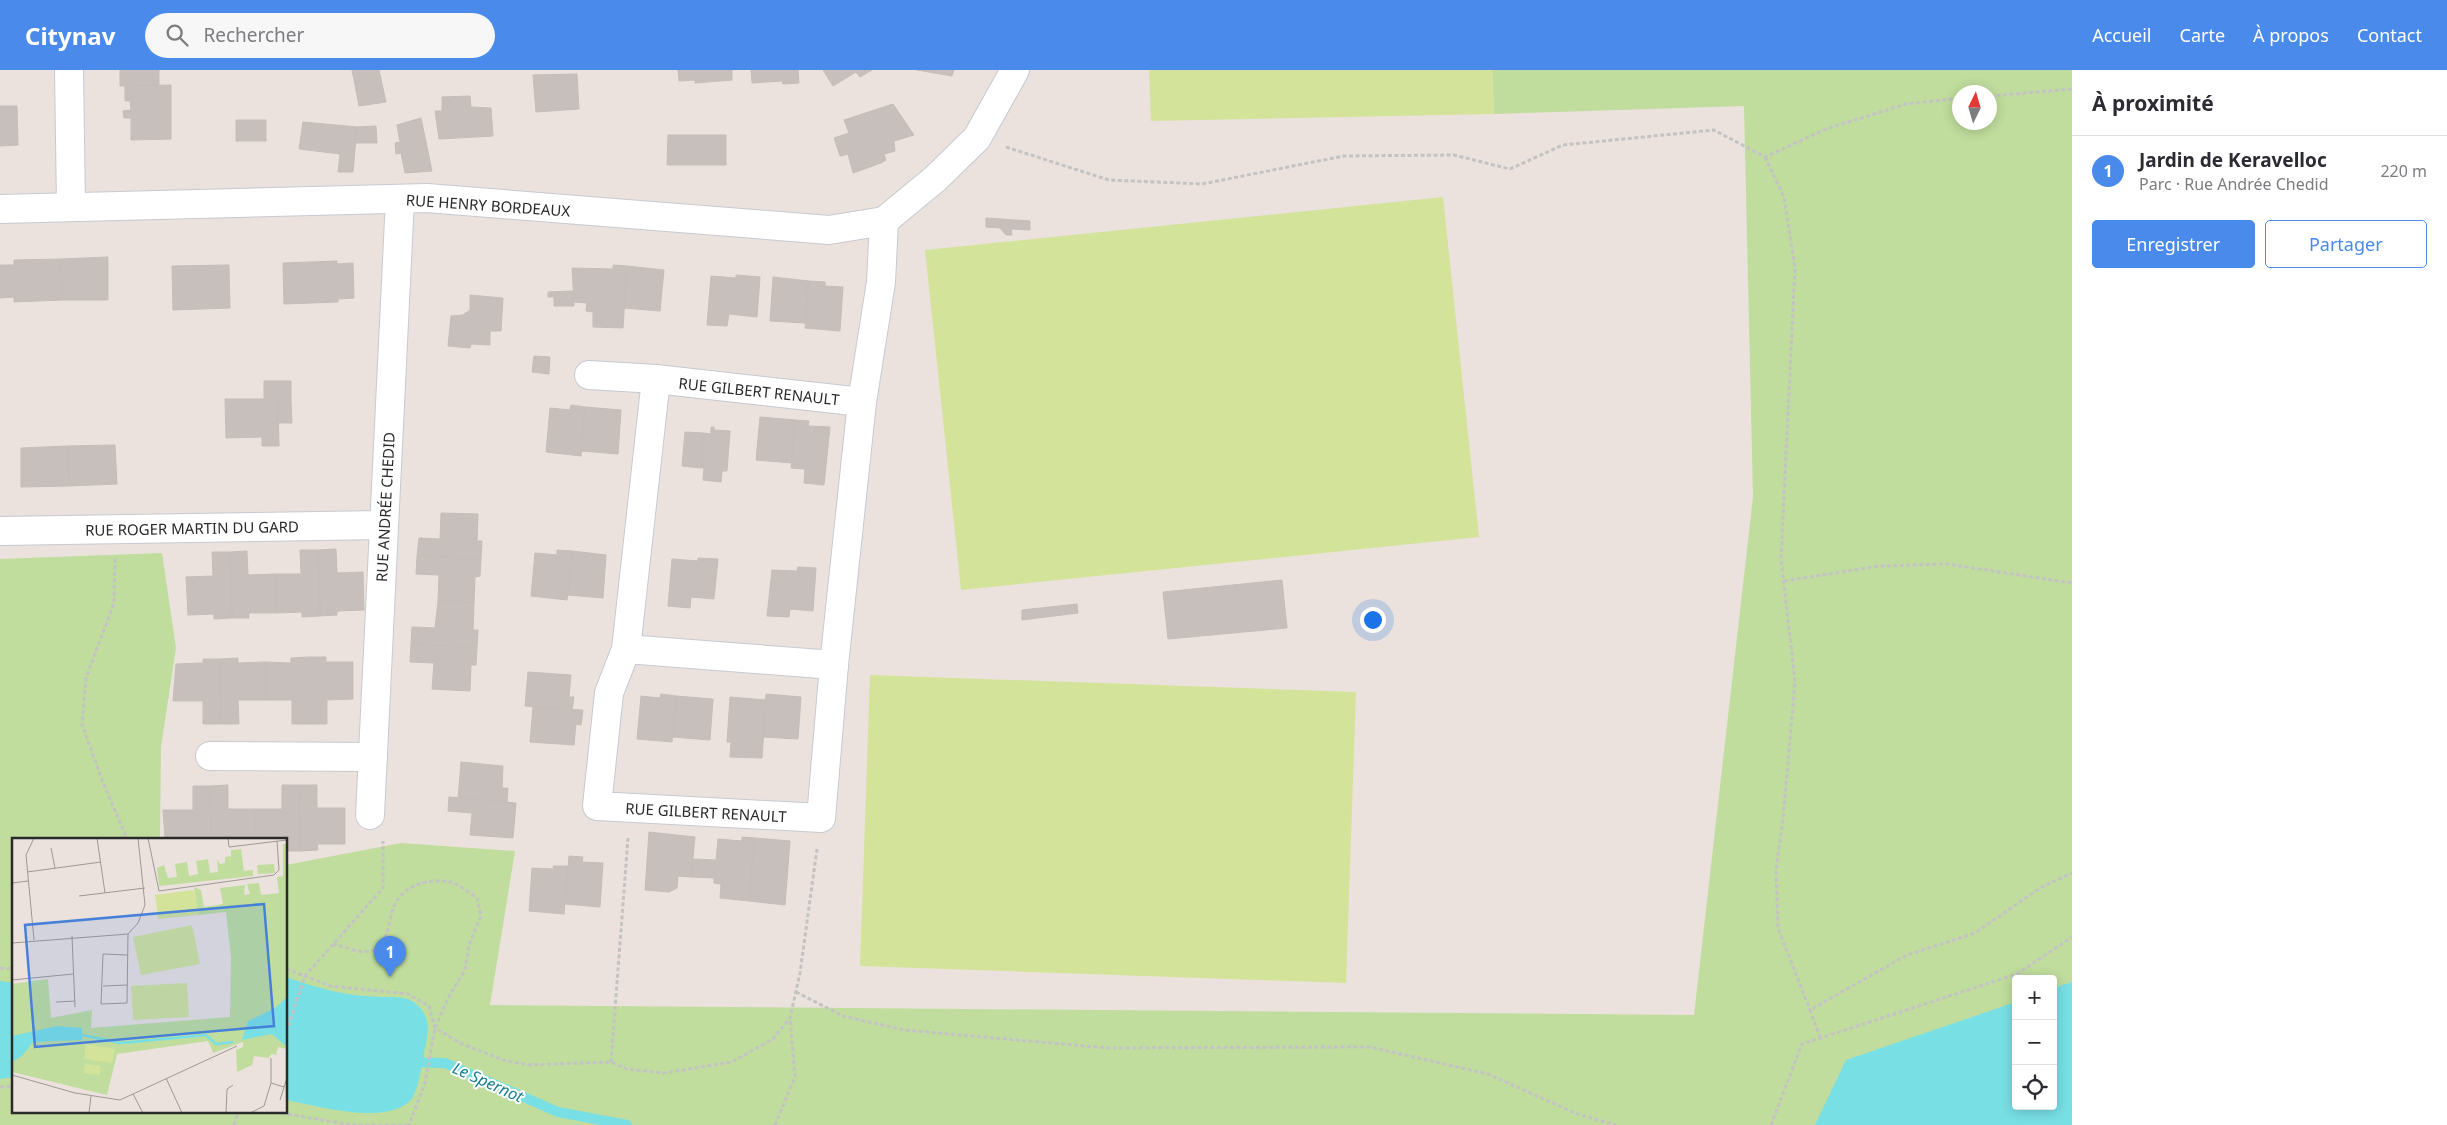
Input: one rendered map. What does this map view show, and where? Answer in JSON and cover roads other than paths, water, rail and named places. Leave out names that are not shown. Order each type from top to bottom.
[{"type":"street","points":[[69,70],[71,207]]},
{"type":"street","points":[[626,649],[834,665],[862,402],[881,282],[884,221],[935,179],[977,138],[1015,70]]},
{"type":"street","name":"RUE HENRY BORDEAUX","points":[[0,209],[427,198],[829,230],[884,221]]},
{"type":"street","name":"RUE ANDRÉE CHEDID","points":[[370,815],[400,199]]},
{"type":"street","name":"RUE GILBERT RENAULT","points":[[589,375],[656,380],[862,402]]},
{"type":"street","name":"RUE GILBERT RENAULT","points":[[656,380],[626,649],[610,693],[597,806],[821,818],[834,665]]},
{"type":"street","name":"RUE ROGER MARTIN DU GARD","points":[[0,530],[384,525]]},
{"type":"street","points":[[210,756],[373,757]]},
{"type":"water","points":[[288,978],[345,993],[404,998],[415,1003],[426,1018],[428,1024],[427,1035],[418,1084],[409,1102],[397,1109],[383,1112],[349,1112],[288,1100]]},
{"type":"water","points":[[0,981],[12,983],[12,1077],[0,1079]]},
{"type":"water","points":[[2072,982],[2072,1125],[1815,1125],[1846,1060],[2012,1003],[2012,1110],[2057,1110],[2057,987]]},
{"type":"waterway","name":"Le Spernot","points":[[409,1062],[445,1063],[558,1112],[627,1125]]},
{"type":"place","name":"Jardin de Keravelloc","points":[[390,977]]}]
